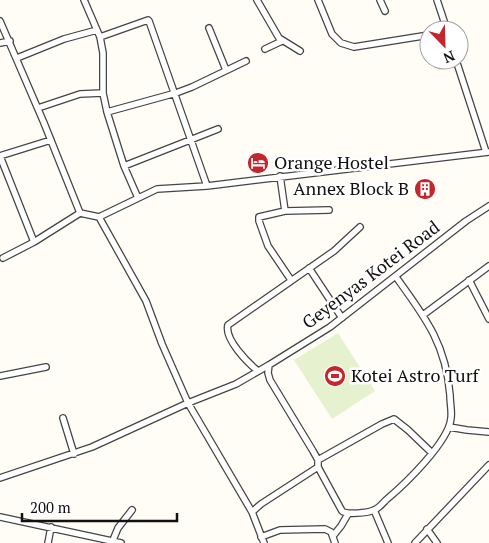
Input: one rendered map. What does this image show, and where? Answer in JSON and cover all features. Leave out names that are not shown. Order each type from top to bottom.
[{"type":"street","points":[[84,0],[100,37],[104,53],[103,92],[107,112],[124,166],[138,198]]},
{"type":"street","points":[[257,0],[276,34],[282,41],[300,51]]},
{"type":"street","points":[[318,0],[332,34],[341,43],[354,47],[419,37]]},
{"type":"street","points":[[380,0],[384,11]]},
{"type":"street","points":[[437,0],[444,20]]},
{"type":"street","points":[[0,21],[38,108],[80,213]]},
{"type":"street","points":[[100,37],[144,21],[150,21],[207,186]]},
{"type":"street","points":[[209,28],[226,70]]},
{"type":"street","points":[[17,58],[64,39],[97,30]]},
{"type":"street","points":[[0,43],[10,41]]},
{"type":"street","points":[[265,49],[282,41]]},
{"type":"street","points":[[107,112],[176,93],[246,60]]},
{"type":"street","points":[[3,258],[34,242],[80,213],[99,217],[157,189],[207,186],[488,152],[459,70]]},
{"type":"street","points":[[38,108],[80,94],[103,92]]},
{"type":"street","points":[[124,166],[218,130]]},
{"type":"street","points":[[34,242],[0,156],[51,140]]},
{"type":"street","points":[[280,176],[285,211]]},
{"type":"street","name":"Geyenyas Kotei Road","points":[[0,478],[74,454],[188,403],[236,384],[269,366],[342,318],[466,221],[489,206]]},
{"type":"street","points":[[291,280],[268,246],[258,221],[259,217],[285,211],[329,210]]},
{"type":"street","points":[[99,217],[146,301],[162,344],[188,403],[252,512],[263,540],[280,530],[326,529],[333,536],[335,543]]},
{"type":"street","points":[[258,371],[237,350],[228,334],[228,325],[334,251],[360,227]]},
{"type":"street","points":[[423,315],[489,266]]},
{"type":"street","points":[[309,268],[342,318]]},
{"type":"street","points":[[269,366],[270,380],[318,464],[340,508],[344,513],[348,514],[374,510],[412,476],[432,453],[449,427],[451,412],[446,365],[435,335],[396,277]]},
{"type":"street","points":[[469,280],[489,319]]},
{"type":"street","points":[[0,376],[46,367]]},
{"type":"street","points":[[63,418],[74,454]]},
{"type":"street","points":[[252,512],[318,464],[382,424],[394,419],[432,453]]},
{"type":"street","points":[[449,427],[489,432]]},
{"type":"street","points":[[414,543],[489,465]]},
{"type":"street","points":[[113,540],[118,528],[132,510]]},
{"type":"street","points":[[374,510],[388,543]]},
{"type":"street","points":[[333,536],[348,514]]},
{"type":"street","points":[[0,517],[121,543]]},
{"type":"street","points":[[48,543],[51,527]]},
{"type":"street","points":[[427,529],[437,543]]},
{"type":"green space","name":"Kotei Astro Turf","points":[[338,333],[375,391],[332,419],[294,360]]},
{"type":"place","name":"Orange Hostel","points":[[258,163]]},
{"type":"place","name":"Annex Block B","points":[[425,189]]},
{"type":"place","name":"Kotei Astro Turf","points":[[335,376]]}]
